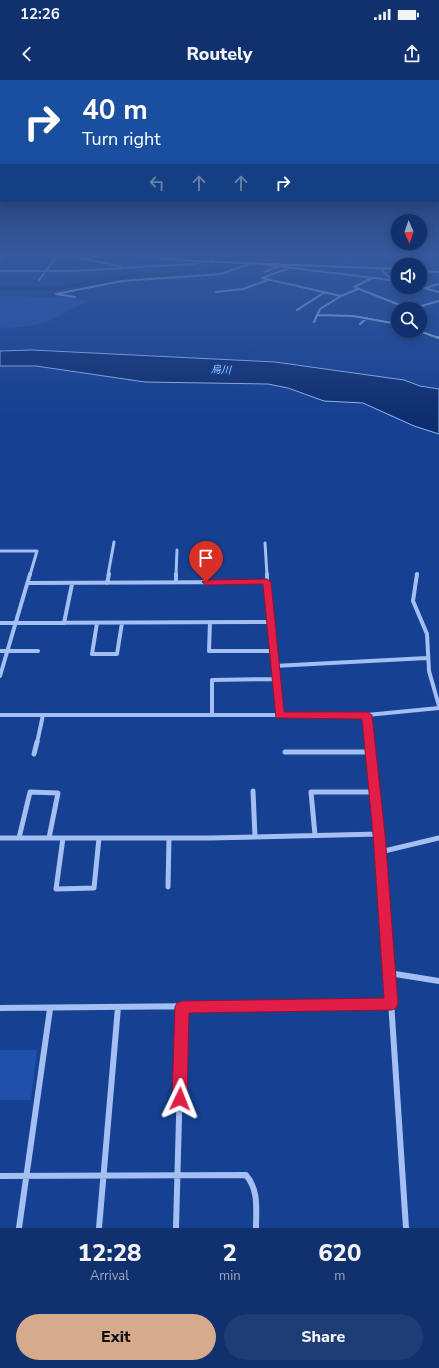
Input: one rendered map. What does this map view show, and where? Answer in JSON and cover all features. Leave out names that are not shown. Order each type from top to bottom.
[{"type":"street","points":[[314,322],[320,310]]},
{"type":"street","points":[[317,315],[353,316],[391,323]]},
{"type":"street","points":[[360,324],[367,318]]},
{"type":"street","points":[[427,334],[439,338]]},
{"type":"street","points":[[108,583],[114,542]]},
{"type":"street","points":[[265,543],[270,622],[280,716]]},
{"type":"street","points":[[176,582],[177,550]]},
{"type":"street","points":[[0,551],[37,551],[29,583],[15,623],[0,676]]},
{"type":"street","points":[[0,715],[367,715],[439,707],[432,687],[428,658],[427,635],[412,606],[412,590],[417,574]]},
{"type":"street","points":[[29,583],[267,582]]},
{"type":"street","points":[[64,623],[72,584]]},
{"type":"street","points":[[210,622],[209,651],[273,651]]},
{"type":"street","points":[[0,624],[270,622]]},
{"type":"street","points":[[97,623],[92,654],[117,654],[122,623]]},
{"type":"street","points":[[0,651],[38,651]]},
{"type":"street","points":[[274,666],[322,666],[390,659],[428,658]]},
{"type":"street","points":[[212,714],[212,680],[276,679]]},
{"type":"street","points":[[34,754],[42,715]]},
{"type":"street","points":[[367,715],[379,834],[392,1004],[406,1228]]},
{"type":"street","points":[[285,752],[371,752]]},
{"type":"street","points":[[253,791],[255,837]]},
{"type":"street","points":[[19,838],[30,792],[58,792],[49,838]]},
{"type":"street","points":[[315,835],[311,792],[374,792]]},
{"type":"street","points":[[0,838],[169,838],[379,834]]},
{"type":"street","points":[[63,838],[56,889],[94,888],[99,838]]},
{"type":"street","points":[[168,888],[169,838]]},
{"type":"street","points":[[380,852],[439,838]]},
{"type":"street","points":[[389,973],[439,981]]},
{"type":"street","points":[[0,1008],[50,1009],[392,1004]]},
{"type":"street","points":[[176,1228],[182,1007]]},
{"type":"street","points":[[99,1228],[118,1008]]},
{"type":"street","points":[[19,1228],[50,1009]]},
{"type":"street","points":[[0,1176],[246,1175],[252,1181],[255,1192],[256,1228]]},
{"type":"shaded area","points":[[0,310],[71,310],[45,323],[23,327],[0,328]]},
{"type":"shaded area","points":[[0,1050],[37,1050],[31,1100],[0,1100]]},
{"type":"water","name":"烏川","points":[[32,350],[275,362],[404,380],[420,386],[439,389],[439,434],[414,426],[363,403],[324,401],[288,388],[268,384],[145,382],[36,366],[0,366],[0,351]]},
{"type":"route","points":[[180,1099],[182,1007],[392,1004],[379,834],[367,715],[280,716],[267,582],[206,582]]}]
